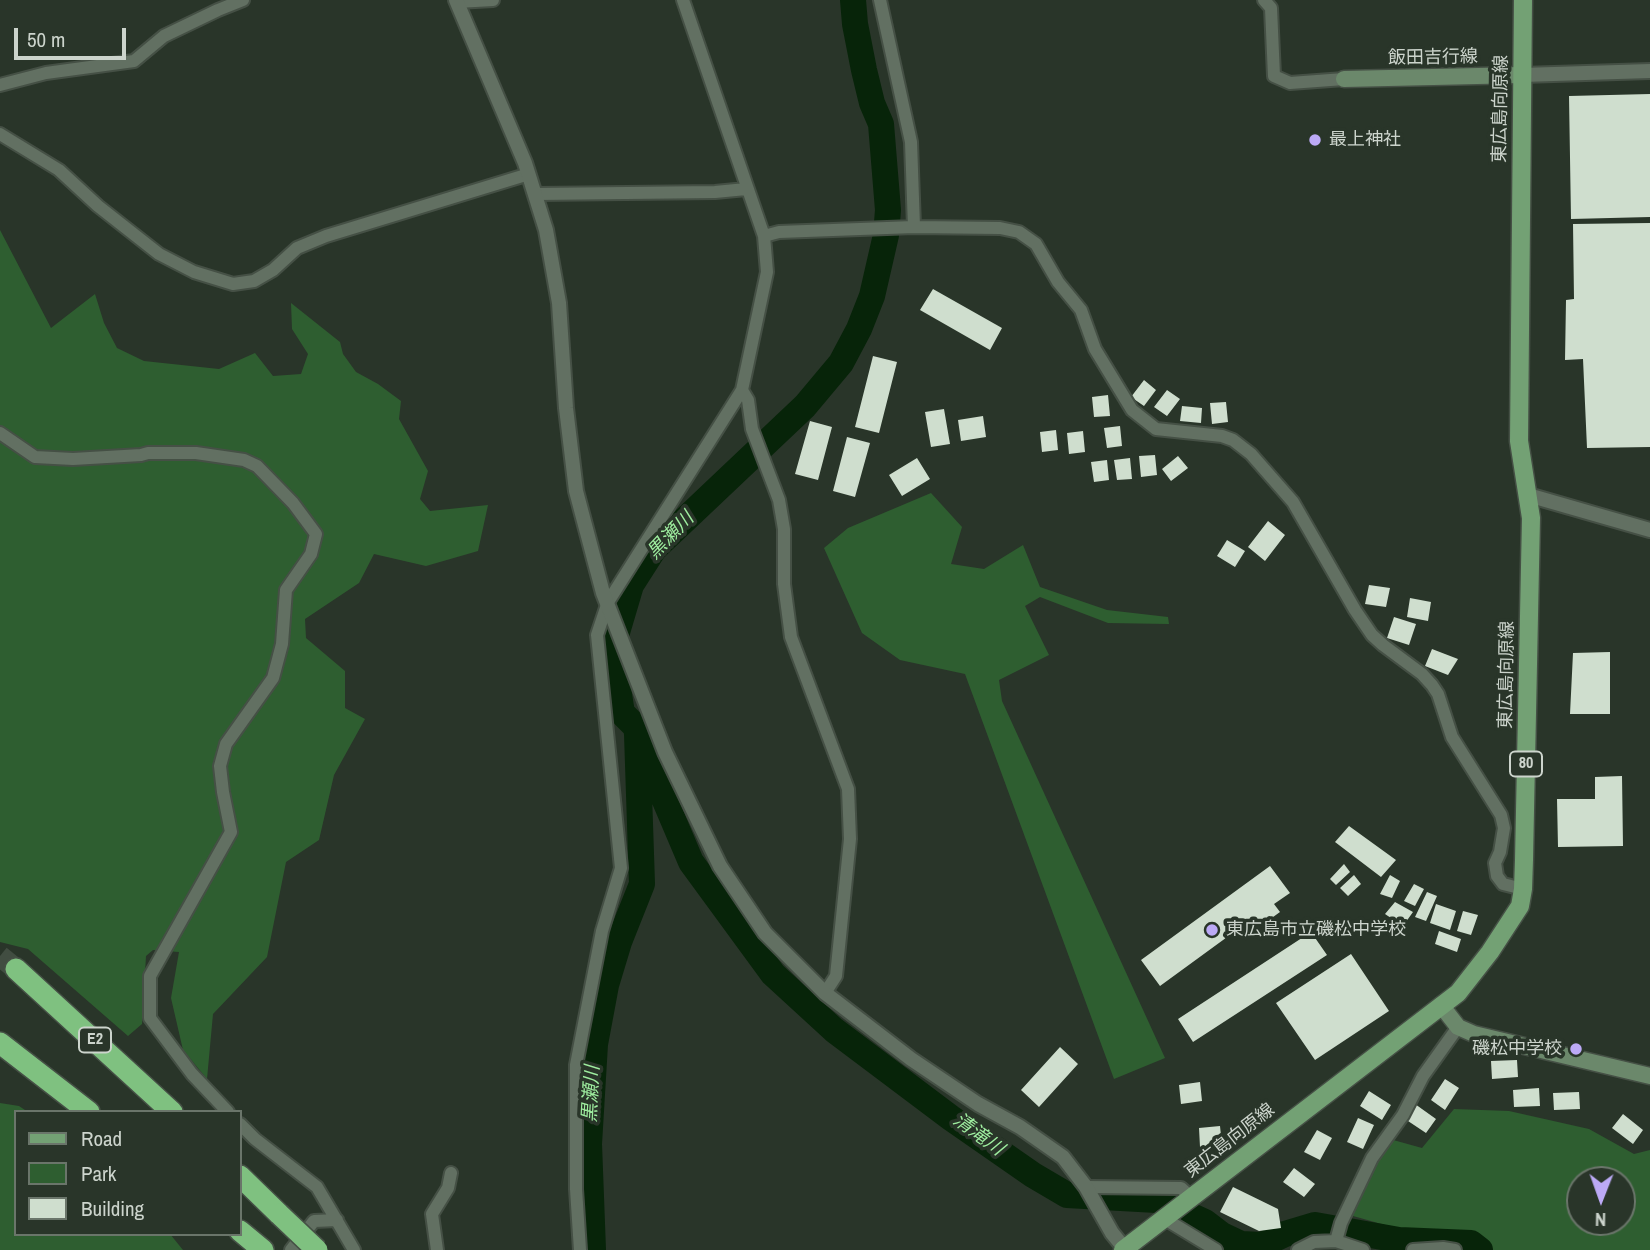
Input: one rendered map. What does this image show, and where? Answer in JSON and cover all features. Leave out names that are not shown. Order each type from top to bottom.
[{"type":"highway","name":"E2","points":[[16,969],[170,1110]]},
{"type":"highway","points":[[0,1043],[86,1110]]},
{"type":"highway","points":[[242,1179],[317,1250]]},
{"type":"main road","name":"東広島向原線","points":[[1124,1249],[1458,993],[1490,952],[1520,906],[1523,889],[1531,518],[1519,441],[1523,0]]},
{"type":"main road","name":"飯田吉行線","points":[[1344,79],[1522,75]]},
{"type":"main road","points":[[1441,1006],[1458,1027],[1492,1040],[1650,1076]]},
{"type":"street","points":[[0,85],[47,73],[134,61],[164,36],[243,0]]},
{"type":"street","points":[[493,0],[457,1],[529,174],[546,230],[559,303],[566,408],[576,491],[589,543],[608,603],[665,752],[720,866],[765,933],[825,993],[911,1059],[1063,1157],[1086,1187],[1094,1205],[1124,1249]]},
{"type":"street","points":[[580,1250],[576,1189],[576,1065],[602,931],[621,869],[597,635],[608,603],[742,390],[767,272],[764,236],[683,0]]},
{"type":"street","points":[[880,0],[911,142],[911,227]]},
{"type":"street","points":[[1264,0],[1270,8],[1274,76],[1290,83],[1344,79]]},
{"type":"street","points":[[1522,75],[1650,71]]},
{"type":"street","points":[[0,134],[59,170],[98,206],[159,254],[194,272],[233,284],[254,281],[273,270],[297,248],[326,236],[529,174]]},
{"type":"street","points":[[536,194],[715,192],[746,189]]},
{"type":"street","points":[[764,236],[779,232],[877,228],[1000,228],[1019,232],[1036,244],[1058,282],[1081,310],[1095,349],[1132,410],[1156,429],[1222,436],[1233,440],[1269,472],[1293,502],[1373,635],[1422,674],[1438,694],[1452,737],[1501,815],[1504,828],[1500,852],[1495,863],[1497,876],[1503,884],[1523,889]]},
{"type":"street","points":[[742,390],[748,400],[752,429],[779,500],[784,528],[784,584],[791,637],[848,789],[850,839],[837,962],[835,976],[825,993]]},
{"type":"street","points":[[0,433],[35,457],[73,459],[148,453],[196,453],[244,460],[257,466],[316,534],[312,554],[286,590],[282,644],[273,678],[226,744],[220,766],[230,832],[150,976],[150,1017],[192,1074],[226,1110]]},
{"type":"street","points":[[1528,495],[1650,530]]},
{"type":"street","points":[[1336,1239],[1372,1158],[1403,1115],[1423,1076],[1458,1027]]},
{"type":"street","points":[[242,1126],[317,1187],[354,1250]]},
{"type":"street","points":[[437,1250],[432,1214],[448,1188],[451,1173]]},
{"type":"street","points":[[1086,1187],[1181,1188],[1188,1201]]},
{"type":"street","points":[[1165,1219],[1216,1250]]},
{"type":"street","points":[[291,1250],[314,1222],[337,1220]]},
{"type":"street","points":[[1298,1250],[1314,1242],[1336,1239],[1363,1250]]},
{"type":"street","points":[[1413,1250],[1455,1250]]},
{"type":"green space","points":[[0,230],[51,328],[95,294],[104,323],[117,348],[144,361],[219,369],[255,353],[273,376],[301,374],[308,354],[292,329],[291,303],[340,342],[343,354],[356,372],[401,401],[399,419],[428,471],[420,499],[430,511],[488,505],[478,551],[426,566],[374,554],[359,583],[305,619],[306,638],[345,671],[345,708],[365,719],[334,775],[319,840],[286,862],[267,957],[213,1014],[207,1079],[183,1050],[171,998],[179,952],[153,950],[146,956],[142,1024],[128,1036],[28,949],[0,942]]},
{"type":"green space","points":[[931,493],[962,527],[951,564],[984,569],[1023,545],[1040,587],[1107,610],[1168,617],[1169,624],[1108,623],[1040,597],[1025,606],[1049,655],[999,680],[1002,701],[1165,1058],[1114,1079],[965,674],[900,660],[862,633],[824,548],[848,528]]},
{"type":"green space","points":[[0,1103],[19,1106],[25,1110],[14,1110],[14,1236],[172,1236],[183,1250],[0,1250]]},
{"type":"green space","points":[[1454,1109],[1509,1111],[1589,1129],[1634,1154],[1650,1150],[1650,1250],[1474,1250],[1346,1214],[1386,1138],[1422,1148]]},
{"type":"building","points":[[1650,94],[1650,217],[1571,219],[1569,96]]},
{"type":"building","points":[[1650,223],[1650,447],[1587,448],[1583,359],[1565,360],[1566,300],[1574,299],[1573,224]]},
{"type":"building","points":[[933,289],[1002,328],[990,350],[920,310]]},
{"type":"building","points":[[873,356],[897,362],[879,433],[855,427]]},
{"type":"building","points":[[1144,380],[1156,390],[1144,406],[1131,397]]},
{"type":"building","points":[[1167,390],[1180,399],[1167,416],[1154,407]]},
{"type":"building","points":[[1108,395],[1110,416],[1094,417],[1092,397]]},
{"type":"building","points":[[1226,402],[1228,422],[1212,424],[1210,403]]},
{"type":"building","points":[[1182,406],[1202,408],[1201,423],[1180,421]]},
{"type":"building","points":[[944,409],[950,444],[931,447],[925,412]]},
{"type":"building","points":[[983,416],[986,437],[961,441],[958,420]]},
{"type":"building","points":[[810,421],[832,427],[818,480],[795,474]]},
{"type":"building","points":[[1120,426],[1122,446],[1107,448],[1104,428]]},
{"type":"building","points":[[1056,430],[1058,450],[1042,452],[1040,432]]},
{"type":"building","points":[[1083,431],[1085,452],[1069,454],[1067,433]]},
{"type":"building","points":[[847,437],[870,443],[855,497],[833,491]]},
{"type":"building","points":[[1155,455],[1157,475],[1141,477],[1139,456]]},
{"type":"building","points":[[1178,456],[1188,468],[1171,481],[1162,469]]},
{"type":"building","points":[[917,458],[930,479],[902,496],[889,475]]},
{"type":"building","points":[[1130,458],[1132,479],[1117,480],[1114,460]]},
{"type":"building","points":[[1107,460],[1109,480],[1094,482],[1091,462]]},
{"type":"building","points":[[1268,521],[1285,535],[1265,561],[1248,547]]},
{"type":"building","points":[[1227,540],[1245,551],[1235,567],[1217,556]]},
{"type":"building","points":[[1369,585],[1390,588],[1386,607],[1365,604]]},
{"type":"building","points":[[1410,598],[1431,602],[1428,621],[1407,617]]},
{"type":"building","points":[[1394,617],[1416,624],[1409,645],[1387,638]]},
{"type":"building","points":[[1432,649],[1458,659],[1448,675],[1425,666]]},
{"type":"building","points":[[1610,652],[1610,714],[1570,714],[1573,653]]},
{"type":"building","points":[[1622,776],[1623,846],[1558,847],[1557,799],[1595,799],[1595,777]]},
{"type":"building","points":[[1349,826],[1396,860],[1381,877],[1335,842]]},
{"type":"building","points":[[1344,864],[1350,872],[1336,885],[1330,879]]},
{"type":"building","points":[[1270,866],[1290,893],[1274,904],[1280,912],[1251,933],[1245,924],[1160,986],[1141,960]]},
{"type":"building","points":[[1354,875],[1361,884],[1348,896],[1340,888]]},
{"type":"building","points":[[1390,875],[1400,881],[1392,898],[1380,894]]},
{"type":"building","points":[[1414,884],[1424,889],[1415,906],[1404,901]]},
{"type":"building","points":[[1427,892],[1437,896],[1426,921],[1415,917]]},
{"type":"building","points":[[1395,902],[1413,912],[1403,926],[1385,914]]},
{"type":"building","points":[[1436,904],[1456,911],[1450,930],[1430,923]]},
{"type":"building","points":[[1463,911],[1478,915],[1471,935],[1457,931]]},
{"type":"building","points":[[1439,931],[1461,939],[1457,952],[1435,944]]},
{"type":"building","points":[[1311,932],[1327,955],[1193,1042],[1178,1019]]},
{"type":"building","points":[[1351,954],[1389,1011],[1315,1060],[1276,1003]]},
{"type":"building","points":[[1060,1047],[1078,1064],[1039,1107],[1021,1090]]},
{"type":"building","points":[[1517,1060],[1518,1077],[1492,1079],[1491,1061]]},
{"type":"building","points":[[1445,1079],[1459,1088],[1445,1110],[1431,1100]]},
{"type":"building","points":[[1200,1082],[1202,1101],[1181,1104],[1179,1085]]},
{"type":"building","points":[[1539,1088],[1540,1106],[1514,1107],[1513,1090]]},
{"type":"building","points":[[1369,1091],[1391,1105],[1382,1120],[1360,1106]]},
{"type":"building","points":[[1579,1092],[1580,1109],[1554,1110],[1553,1093]]},
{"type":"building","points":[[1415,1104],[1436,1119],[1426,1133],[1405,1119]]},
{"type":"building","points":[[1623,1114],[1643,1130],[1633,1144],[1612,1128]]},
{"type":"building","points":[[1358,1118],[1374,1125],[1363,1149],[1347,1142]]},
{"type":"building","points":[[1220,1126],[1222,1145],[1200,1147],[1199,1128]]},
{"type":"building","points":[[1317,1130],[1332,1138],[1320,1160],[1304,1152]]},
{"type":"building","points":[[1294,1168],[1315,1184],[1304,1197],[1283,1182]]},
{"type":"building","points":[[1233,1187],[1278,1209],[1281,1228],[1259,1231],[1220,1212]]},
{"type":"waterway","name":"黒瀬川","points":[[593,1250],[589,1144],[595,1044],[606,985],[619,942],[642,884],[637,734],[636,727],[622,713],[615,670],[615,639],[631,585],[654,549],[805,406],[841,363],[872,296],[886,235],[888,210],[881,124],[872,103],[864,70],[853,0]]},
{"type":"waterway","name":"清滝川","points":[[643,749],[691,862],[773,974],[834,1030],[951,1118],[1033,1175],[1067,1195],[1157,1200],[1205,1222],[1222,1235],[1241,1244],[1262,1245],[1285,1234],[1315,1225],[1399,1240],[1471,1243],[1480,1250]]},
{"type":"tunnel","points":[[0,956],[16,969]]},
{"type":"place","name":"最上神社","points":[[1315,140]]},
{"type":"place","name":"東広島市立磯松中学校","points":[[1212,930]]},
{"type":"place","name":"磯松中学校","points":[[1576,1049]]}]
